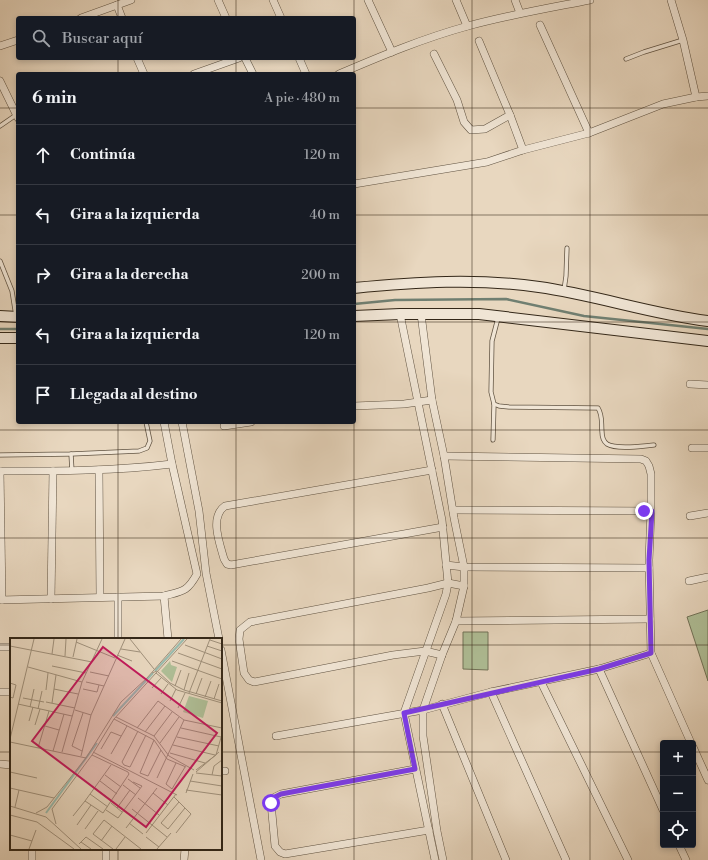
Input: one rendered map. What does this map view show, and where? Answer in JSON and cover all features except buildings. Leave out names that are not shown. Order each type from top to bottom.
[{"type":"street","points":[[87,16],[131,0]]},
{"type":"street","points":[[218,0],[225,16]]},
{"type":"street","points":[[273,0],[280,16]]},
{"type":"street","points":[[368,0],[392,52]]},
{"type":"street","points":[[456,0],[467,26]]},
{"type":"street","points":[[515,0],[520,13]]},
{"type":"street","points":[[344,72],[392,52],[467,26],[520,13],[590,0]]},
{"type":"street","points":[[671,0],[683,40],[696,97]]},
{"type":"street","points":[[117,6],[121,16]]},
{"type":"street","points":[[540,25],[590,133]]},
{"type":"street","points":[[0,46],[16,41]]},
{"type":"street","points":[[479,41],[523,150]]},
{"type":"street","points":[[434,54],[457,100],[464,122],[471,130],[485,129],[510,115]]},
{"type":"street","points":[[138,60],[143,72]]},
{"type":"street","points":[[200,72],[233,60]]},
{"type":"street","points":[[247,60],[252,72]]},
{"type":"street","points":[[300,60],[305,72]]},
{"type":"street","points":[[0,81],[16,115]]},
{"type":"street","points":[[356,184],[487,162],[523,150],[590,133],[663,104],[708,96]]},
{"type":"street","points":[[356,288],[410,282],[469,281],[510,283],[564,291],[642,309],[708,321]]},
{"type":"street","points":[[400,314],[442,524],[448,583],[446,594],[404,713],[435,860]]},
{"type":"street","points":[[356,316],[400,314],[479,314],[708,341]]},
{"type":"street","points":[[421,314],[432,400],[444,456],[453,514],[464,567],[464,586],[456,621],[442,655],[423,710],[423,736],[437,831],[443,860]]},
{"type":"street","points":[[0,316],[16,317]]},
{"type":"street","points":[[0,338],[16,338]]},
{"type":"street","points":[[690,384],[708,386]]},
{"type":"street","points":[[356,406],[432,400]]},
{"type":"street","points":[[164,424],[197,574],[192,584],[185,591],[164,596],[1,600],[0,471],[99,470],[172,464]]},
{"type":"street","points":[[182,424],[199,512],[206,573],[219,638]]},
{"type":"street","points":[[224,426],[238,424]]},
{"type":"street","points":[[692,448],[708,448]]},
{"type":"street","points":[[444,456],[641,459],[646,461],[651,474],[652,511],[649,568],[651,653],[690,740]]},
{"type":"street","points":[[99,470],[100,597]]},
{"type":"street","points":[[432,470],[225,506],[216,518],[224,559],[227,564],[231,565],[442,524],[453,514],[652,511]]},
{"type":"street","points":[[51,599],[53,471]]},
{"type":"street","points":[[690,516],[708,513]]},
{"type":"street","points":[[446,565],[464,567],[649,568]]},
{"type":"street","points":[[689,582],[708,577]]},
{"type":"street","points":[[442,655],[425,651],[393,655],[254,682],[249,680],[244,673],[239,634],[244,626],[250,622],[448,583],[464,586]]},
{"type":"street","points":[[164,596],[169,637]]},
{"type":"street","points":[[118,597],[118,638]]},
{"type":"street","points":[[456,621],[650,620]]},
{"type":"street","points":[[276,736],[423,710],[491,692],[599,669],[651,653]]},
{"type":"street","points":[[222,655],[261,860]]},
{"type":"street","points":[[599,669],[660,803]]},
{"type":"street","points":[[541,682],[628,860]]},
{"type":"street","points":[[491,692],[566,860]]},
{"type":"street","points":[[442,704],[506,860]]},
{"type":"street","points":[[696,754],[708,780]]},
{"type":"street","points":[[0,764],[10,765]]},
{"type":"street","points":[[415,769],[281,794],[275,797],[271,803],[275,846],[280,852],[285,854],[429,830]]},
{"type":"street","points":[[680,848],[686,860]]},
{"type":"street","points":[[184,860],[185,850]]},
{"type":"lane","points":[[626,60],[644,52],[683,40]]},
{"type":"lane","points":[[0,126],[16,118]]},
{"type":"lane","points":[[564,291],[567,248]]},
{"type":"lane","points":[[0,261],[12,291],[16,312]]},
{"type":"lane","points":[[493,440],[494,404],[491,392],[492,341],[498,316]]},
{"type":"lane","points":[[494,404],[509,407],[598,408],[602,416],[603,440],[606,443],[619,447],[654,445]]},
{"type":"lane","points":[[0,455],[139,451],[147,448],[150,441],[146,424]]},
{"type":"lane","points":[[71,454],[72,471]]},
{"type":"green space","points":[[708,610],[708,681],[687,617]]},
{"type":"green space","points":[[463,632],[488,632],[488,670],[463,669]]},
{"type":"waterway","points":[[356,304],[395,300],[506,299],[584,316],[708,329]]},
{"type":"waterway","points":[[0,329],[16,329]]},
{"type":"route","points":[[271,803],[275,797],[281,794],[415,769],[404,713],[423,710],[491,692],[599,669],[651,653],[649,560],[652,511],[644,511]]}]
